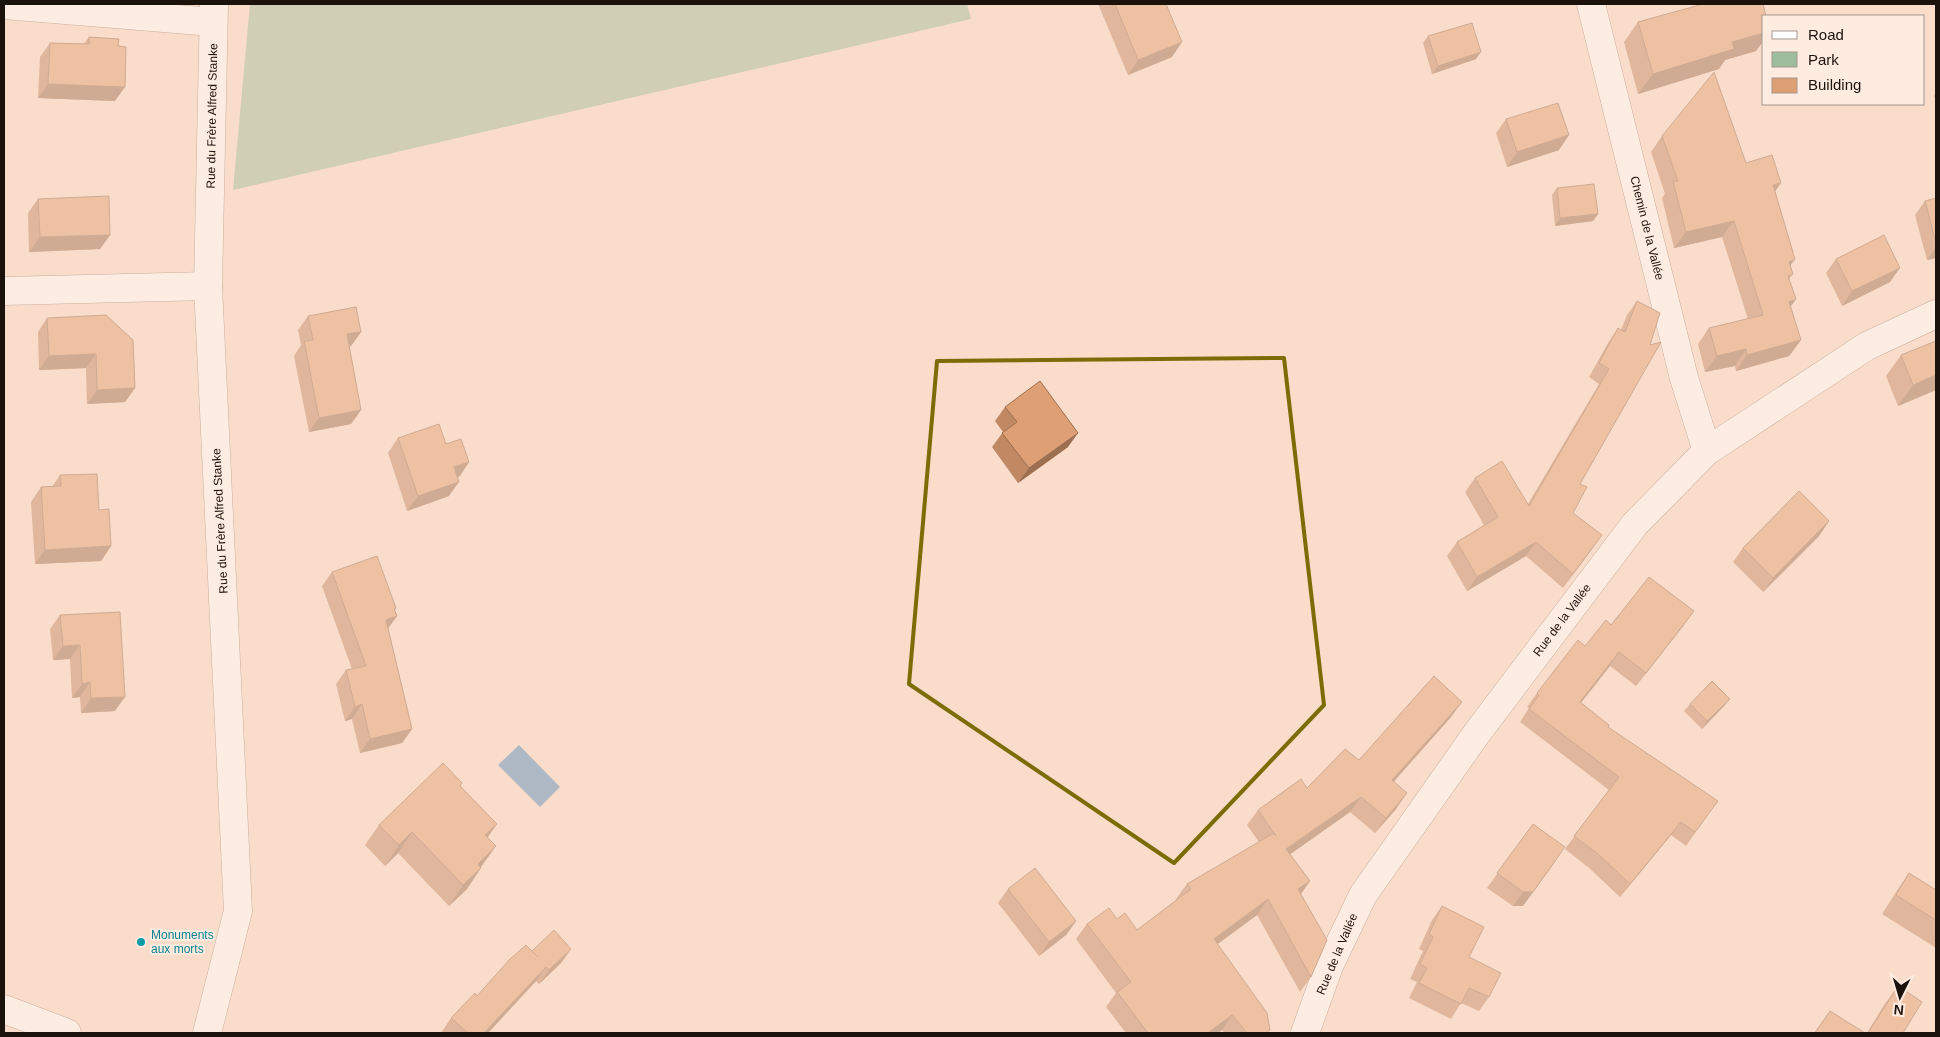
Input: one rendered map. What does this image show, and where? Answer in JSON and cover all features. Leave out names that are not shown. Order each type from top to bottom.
[{"type":"street","name":"Chemin de la Vallée","points":[[1591,4],[1682,368],[1707,452]]},
{"type":"street","points":[[4,5],[214,13]]},
{"type":"street","name":"Rue du Frère Alfred Stanke","points":[[207,1033],[238,911],[208,286],[214,13]]},
{"type":"street","points":[[4,291],[208,286]]},
{"type":"street","name":"Rue de la Vallée","points":[[1304,1033],[1329,966],[1363,896],[1477,733],[1635,524],[1707,452],[1866,346],[1936,314]]},
{"type":"street","points":[[4,1009],[67,1033]]},
{"type":"highlighted area","points":[[1284,358],[1324,705],[1174,863],[909,684],[937,361]]},
{"type":"green space","points":[[250,4],[967,4],[971,19],[233,190]]},
{"type":"water","points":[[519,745],[560,787],[540,807],[498,765]]},
{"type":"building","points":[[1115,4],[1166,4],[1182,42],[1138,60]]},
{"type":"building","points":[[1703,4],[1763,4],[1766,15],[1762,15],[1762,34],[1732,42],[1734,49],[1653,74],[1638,22]]},
{"type":"building","points":[[1472,23],[1481,52],[1438,66],[1428,36]]},
{"type":"building","points":[[89,37],[119,39],[118,46],[126,47],[125,87],[48,84],[50,43],[89,44]]},
{"type":"building","points":[[1714,72],[1746,163],[1772,155],[1781,183],[1773,185],[1795,259],[1789,262],[1793,274],[1788,276],[1796,299],[1789,302],[1801,340],[1747,355],[1746,349],[1717,356],[1709,328],[1763,315],[1734,221],[1686,232],[1673,181],[1678,181],[1662,136]]},
{"type":"building","points":[[1558,103],[1569,135],[1517,152],[1506,119]]},
{"type":"building","points":[[1594,184],[1598,214],[1560,218],[1557,188]]},
{"type":"building","points":[[109,196],[110,235],[40,237],[38,199]]},
{"type":"building","points":[[1936,198],[1936,243],[1925,201]]},
{"type":"building","points":[[1884,235],[1900,268],[1852,291],[1836,259]]},
{"type":"building","points":[[1637,301],[1660,313],[1650,345],[1661,342],[1580,484],[1587,487],[1573,513],[1602,535],[1573,574],[1536,542],[1477,577],[1457,542],[1498,517],[1475,478],[1502,461],[1529,506],[1609,369],[1599,363],[1618,328],[1625,332]]},
{"type":"building","points":[[356,307],[361,332],[347,334],[361,410],[319,418],[304,341],[313,340],[308,316]]},
{"type":"building","points":[[106,315],[133,340],[135,388],[97,390],[96,354],[49,356],[47,318]]},
{"type":"building","points":[[1936,341],[1936,375],[1913,385],[1901,355]]},
{"type":"building","points":[[1040,381],[1078,433],[1029,468],[1002,433],[1017,422],[1005,407]]},
{"type":"building","points":[[439,424],[446,444],[461,439],[469,462],[454,467],[459,482],[418,496],[398,438]]},
{"type":"building","points":[[97,474],[99,510],[109,509],[111,546],[45,550],[41,487],[61,486],[60,475]]},
{"type":"building","points":[[1799,491],[1829,521],[1773,578],[1743,548]]},
{"type":"building","points":[[377,556],[396,608],[394,609],[397,616],[386,620],[412,729],[370,739],[362,704],[355,707],[346,670],[366,666],[332,572]]},
{"type":"building","points":[[1649,577],[1694,611],[1646,673],[1619,652],[1580,702],[1609,725],[1608,727],[1718,801],[1695,832],[1681,822],[1630,884],[1598,854],[1574,836],[1619,777],[1529,709],[1539,695],[1537,693],[1578,640],[1585,646],[1606,620],[1611,625]]},
{"type":"building","points":[[120,612],[125,697],[91,698],[90,682],[82,684],[80,645],[63,646],[60,615]]},
{"type":"building","points":[[1434,676],[1462,702],[1392,780],[1407,793],[1386,818],[1361,797],[1286,849],[1310,881],[1298,889],[1327,940],[1311,977],[1268,899],[1214,939],[1267,1013],[1270,1030],[1266,1033],[1247,1033],[1232,1015],[1208,1033],[1148,1033],[1117,992],[1131,982],[1087,924],[1109,908],[1117,919],[1125,913],[1137,930],[1191,889],[1187,884],[1274,833],[1258,810],[1301,779],[1307,788],[1345,749],[1359,760]]},
{"type":"building","points":[[1712,681],[1730,699],[1707,721],[1690,704]]},
{"type":"building","points":[[443,763],[462,783],[460,786],[497,824],[485,835],[496,846],[478,864],[481,868],[463,885],[412,832],[399,845],[379,825]]},
{"type":"building","points":[[1533,824],[1565,847],[1533,892],[1523,892],[1497,873]]},
{"type":"building","points":[[1035,868],[1076,921],[1049,942],[1008,889]]},
{"type":"building","points":[[1909,873],[1936,890],[1936,920],[1896,895]]},
{"type":"building","points":[[1442,906],[1484,927],[1469,957],[1501,973],[1489,997],[1469,988],[1461,1004],[1419,983],[1427,968],[1420,964],[1433,937],[1429,934]]},
{"type":"building","points":[[554,930],[571,949],[549,970],[546,967],[484,1033],[468,1033],[451,1018],[475,993],[477,996],[510,959],[526,945],[532,951]]},
{"type":"building","points":[[1898,986],[1922,1002],[1903,1033],[1868,1033]]},
{"type":"building","points":[[1830,1011],[1865,1033],[1815,1033]]},
{"type":"place","name":"Monuments aux morts","points":[[141,942]]}]
